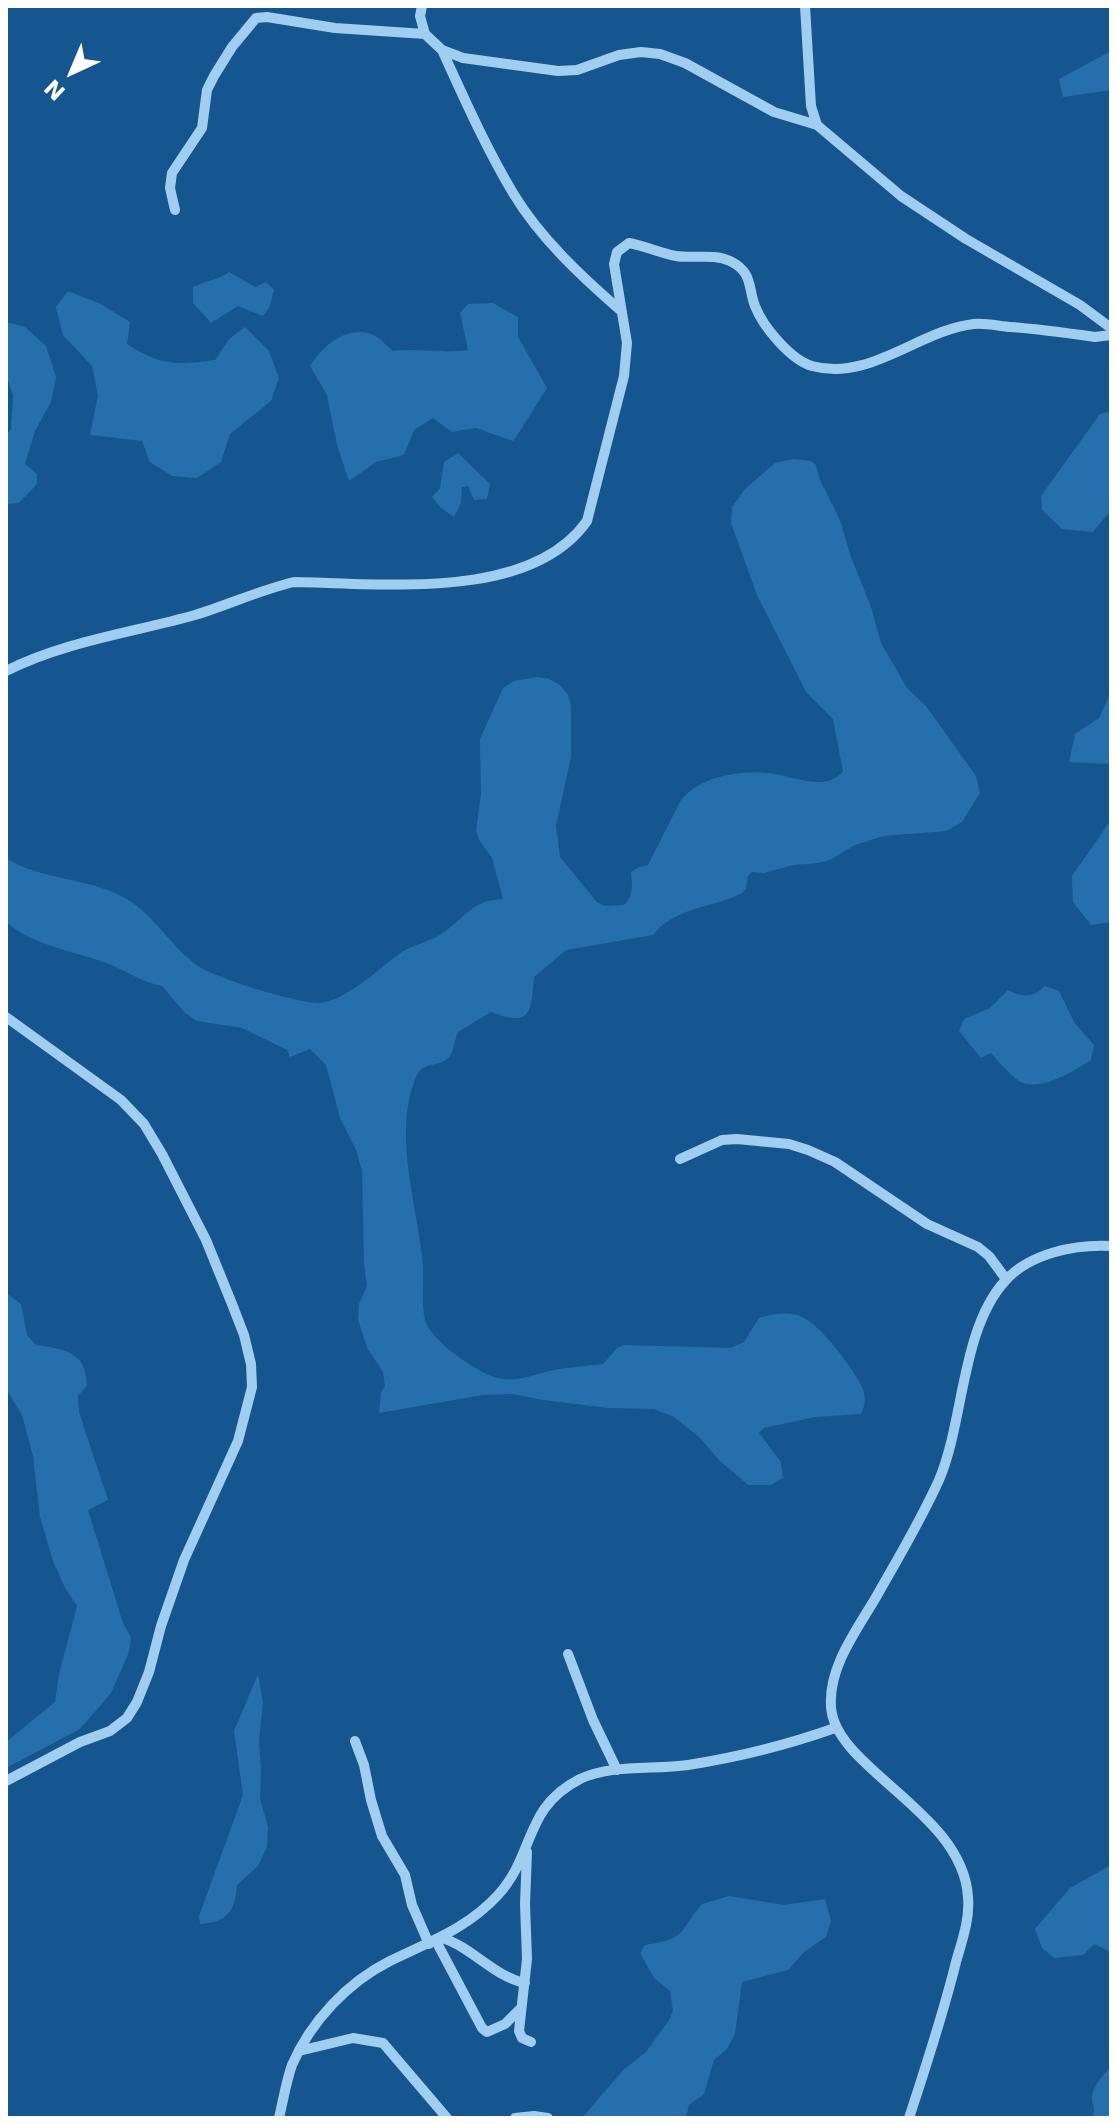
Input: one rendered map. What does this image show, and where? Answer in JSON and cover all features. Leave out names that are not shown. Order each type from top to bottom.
[{"type":"street","points":[[422,6],[420,16],[425,34],[442,50],[513,194],[586,281],[620,310]]},
{"type":"street","points":[[805,6],[810,97],[817,125]]},
{"type":"street","points":[[175,210],[170,180],[202,128],[207,90],[232,47],[256,18],[362,31],[425,34]]},
{"type":"street","points":[[442,50],[463,58],[558,71],[577,70],[630,53],[660,54],[685,63],[774,112],[817,125],[901,196],[966,239],[1080,305],[1111,328]]},
{"type":"street","points":[[6,671],[50,651],[197,614],[294,582],[457,582],[529,566],[559,552],[577,536],[587,521],[624,376],[627,343],[614,264],[617,252],[629,243],[676,256],[715,256],[731,261],[745,273],[752,287],[754,304],[765,325],[784,347],[809,365],[835,370],[862,365],[948,330],[976,324],[1095,337],[1111,335]]},
{"type":"street","points":[[6,1017],[121,1100],[144,1124],[206,1240],[244,1335],[251,1364],[252,1387],[238,1441],[184,1560],[149,1672],[127,1718],[110,1731],[80,1742],[6,1781]]},
{"type":"street","points":[[680,1159],[722,1140],[789,1144],[808,1150],[835,1162],[927,1224],[978,1247],[1006,1279]]},
{"type":"street","points":[[909,2118],[944,2009],[965,1930],[969,1900],[966,1881],[956,1859],[922,1812],[881,1777],[835,1728],[830,1703],[834,1682],[842,1658],[939,1480],[976,1338],[994,1296],[1006,1279],[1040,1258],[1086,1246],[1111,1246]]},
{"type":"street","points":[[568,1654],[593,1720],[617,1770]]},
{"type":"street","points":[[279,2118],[292,2066],[318,2021],[358,1981],[388,1962],[436,1941],[481,1912],[510,1880],[540,1813],[560,1792],[598,1772],[676,1766],[733,1757],[797,1742],[835,1728]]},
{"type":"street","points":[[355,1741],[382,1836],[405,1875],[412,1905],[436,1941],[482,2028],[487,2032],[505,2024],[522,2006]]},
{"type":"street","points":[[527,1846],[525,1983],[519,2031],[522,2038],[531,2042]]},
{"type":"street","points":[[436,1941],[464,1948],[500,1973],[525,1983]]},
{"type":"street","points":[[299,2051],[353,2038],[383,2043],[447,2118]]},
{"type":"street","points":[[515,2118],[548,2118]]},
{"type":"shaded area","points":[[1111,51],[1111,90],[1063,97],[1059,79]]},
{"type":"shaded area","points":[[229,272],[255,287],[266,282],[274,290],[269,308],[263,316],[238,306],[211,323],[193,303],[193,287]]},
{"type":"shaded area","points":[[68,291],[101,304],[130,322],[127,344],[169,362],[215,360],[229,339],[245,327],[269,351],[279,378],[271,401],[230,434],[221,462],[197,478],[172,476],[150,462],[142,441],[90,435],[98,395],[92,366],[63,335],[56,307]]},
{"type":"shaded area","points":[[493,303],[518,317],[518,337],[547,388],[513,441],[476,428],[452,432],[433,418],[414,430],[404,455],[376,462],[349,481],[337,445],[327,395],[310,366],[315,358],[337,339],[354,332],[373,335],[393,351],[468,350],[460,313],[468,304]]},
{"type":"shaded area","points":[[6,322],[25,327],[46,346],[56,377],[51,402],[35,431],[25,464],[37,474],[37,484],[19,503],[6,504],[6,436],[11,429],[13,395],[6,375]]},
{"type":"shaded area","points":[[1111,411],[1111,510],[1093,532],[1062,529],[1042,510],[1041,496],[1100,414]]},
{"type":"shaded area","points":[[458,453],[490,484],[487,499],[474,500],[468,486],[462,487],[461,503],[454,517],[432,497],[440,488],[444,462]]},
{"type":"shaded area","points":[[793,459],[811,461],[816,465],[840,520],[881,643],[907,688],[926,706],[976,776],[980,793],[962,822],[946,831],[884,836],[855,845],[830,860],[764,873],[752,872],[742,893],[672,918],[653,935],[566,950],[534,977],[532,1000],[526,1014],[514,1018],[491,1012],[458,1032],[449,1058],[419,1072],[409,1099],[406,1146],[423,1265],[425,1320],[444,1345],[476,1368],[494,1377],[517,1379],[554,1370],[603,1364],[617,1348],[624,1345],[730,1348],[744,1342],[759,1318],[792,1314],[818,1329],[853,1371],[865,1399],[861,1414],[815,1417],[764,1428],[759,1433],[781,1462],[783,1478],[771,1485],[748,1485],[719,1460],[699,1437],[674,1417],[654,1409],[609,1408],[513,1394],[483,1395],[379,1413],[381,1392],[385,1386],[383,1372],[367,1348],[358,1319],[359,1304],[367,1286],[362,1171],[356,1150],[340,1118],[326,1065],[310,1049],[290,1057],[287,1050],[242,1028],[197,1021],[185,1013],[162,986],[146,982],[104,962],[40,942],[16,930],[6,922],[6,858],[35,871],[97,887],[127,899],[146,914],[189,959],[208,971],[276,995],[320,1003],[331,1000],[355,988],[402,952],[441,934],[476,907],[503,899],[492,858],[476,830],[481,795],[480,739],[503,688],[514,681],[537,677],[560,685],[568,695],[571,706],[571,757],[556,826],[560,857],[597,902],[605,906],[624,905],[631,894],[631,872],[648,865],[681,800],[699,785],[743,773],[777,774],[816,782],[835,778],[843,772],[833,719],[806,692],[757,595],[731,523],[732,507],[745,489],[775,463]]},
{"type":"shaded area","points":[[1111,692],[1111,764],[1069,762],[1075,734],[1099,718]]},
{"type":"shaded area","points":[[1111,820],[1111,922],[1091,925],[1073,902],[1072,876]]},
{"type":"shaded area","points":[[1045,986],[1059,991],[1074,1022],[1094,1045],[1091,1060],[1075,1070],[1046,1083],[1027,1084],[1015,1078],[991,1053],[981,1058],[959,1031],[964,1019],[990,1008],[1008,990],[1028,996]]},
{"type":"shaded area","points":[[6,1293],[21,1304],[27,1335],[36,1345],[64,1350],[83,1365],[87,1385],[78,1396],[79,1412],[108,1500],[88,1510],[123,1623],[131,1637],[129,1652],[111,1693],[80,1729],[6,1768],[6,1742],[55,1702],[77,1606],[53,1561],[40,1517],[33,1456],[22,1415],[6,1389]]},
{"type":"shaded area","points":[[258,1674],[263,1703],[259,1741],[260,1799],[268,1827],[267,1847],[258,1866],[237,1885],[228,1914],[217,1921],[200,1924],[199,1916],[243,1795],[234,1731]]},
{"type":"shaded area","points":[[1111,1865],[1111,1952],[1094,1944],[1083,1955],[1054,1958],[1042,1948],[1035,1929],[1070,1888]]},
{"type":"shaded area","points":[[729,1896],[784,1905],[825,1899],[831,1921],[826,1937],[805,1951],[788,1970],[742,1982],[735,2034],[727,2049],[714,2060],[704,2094],[689,2105],[686,2118],[582,2118],[623,2070],[646,2052],[673,2011],[670,1991],[654,1978],[640,1953],[645,1945],[676,1937],[702,1904]]},
{"type":"shaded area","points":[[1111,2066],[1111,2118],[1092,2118],[1093,2093]]}]
